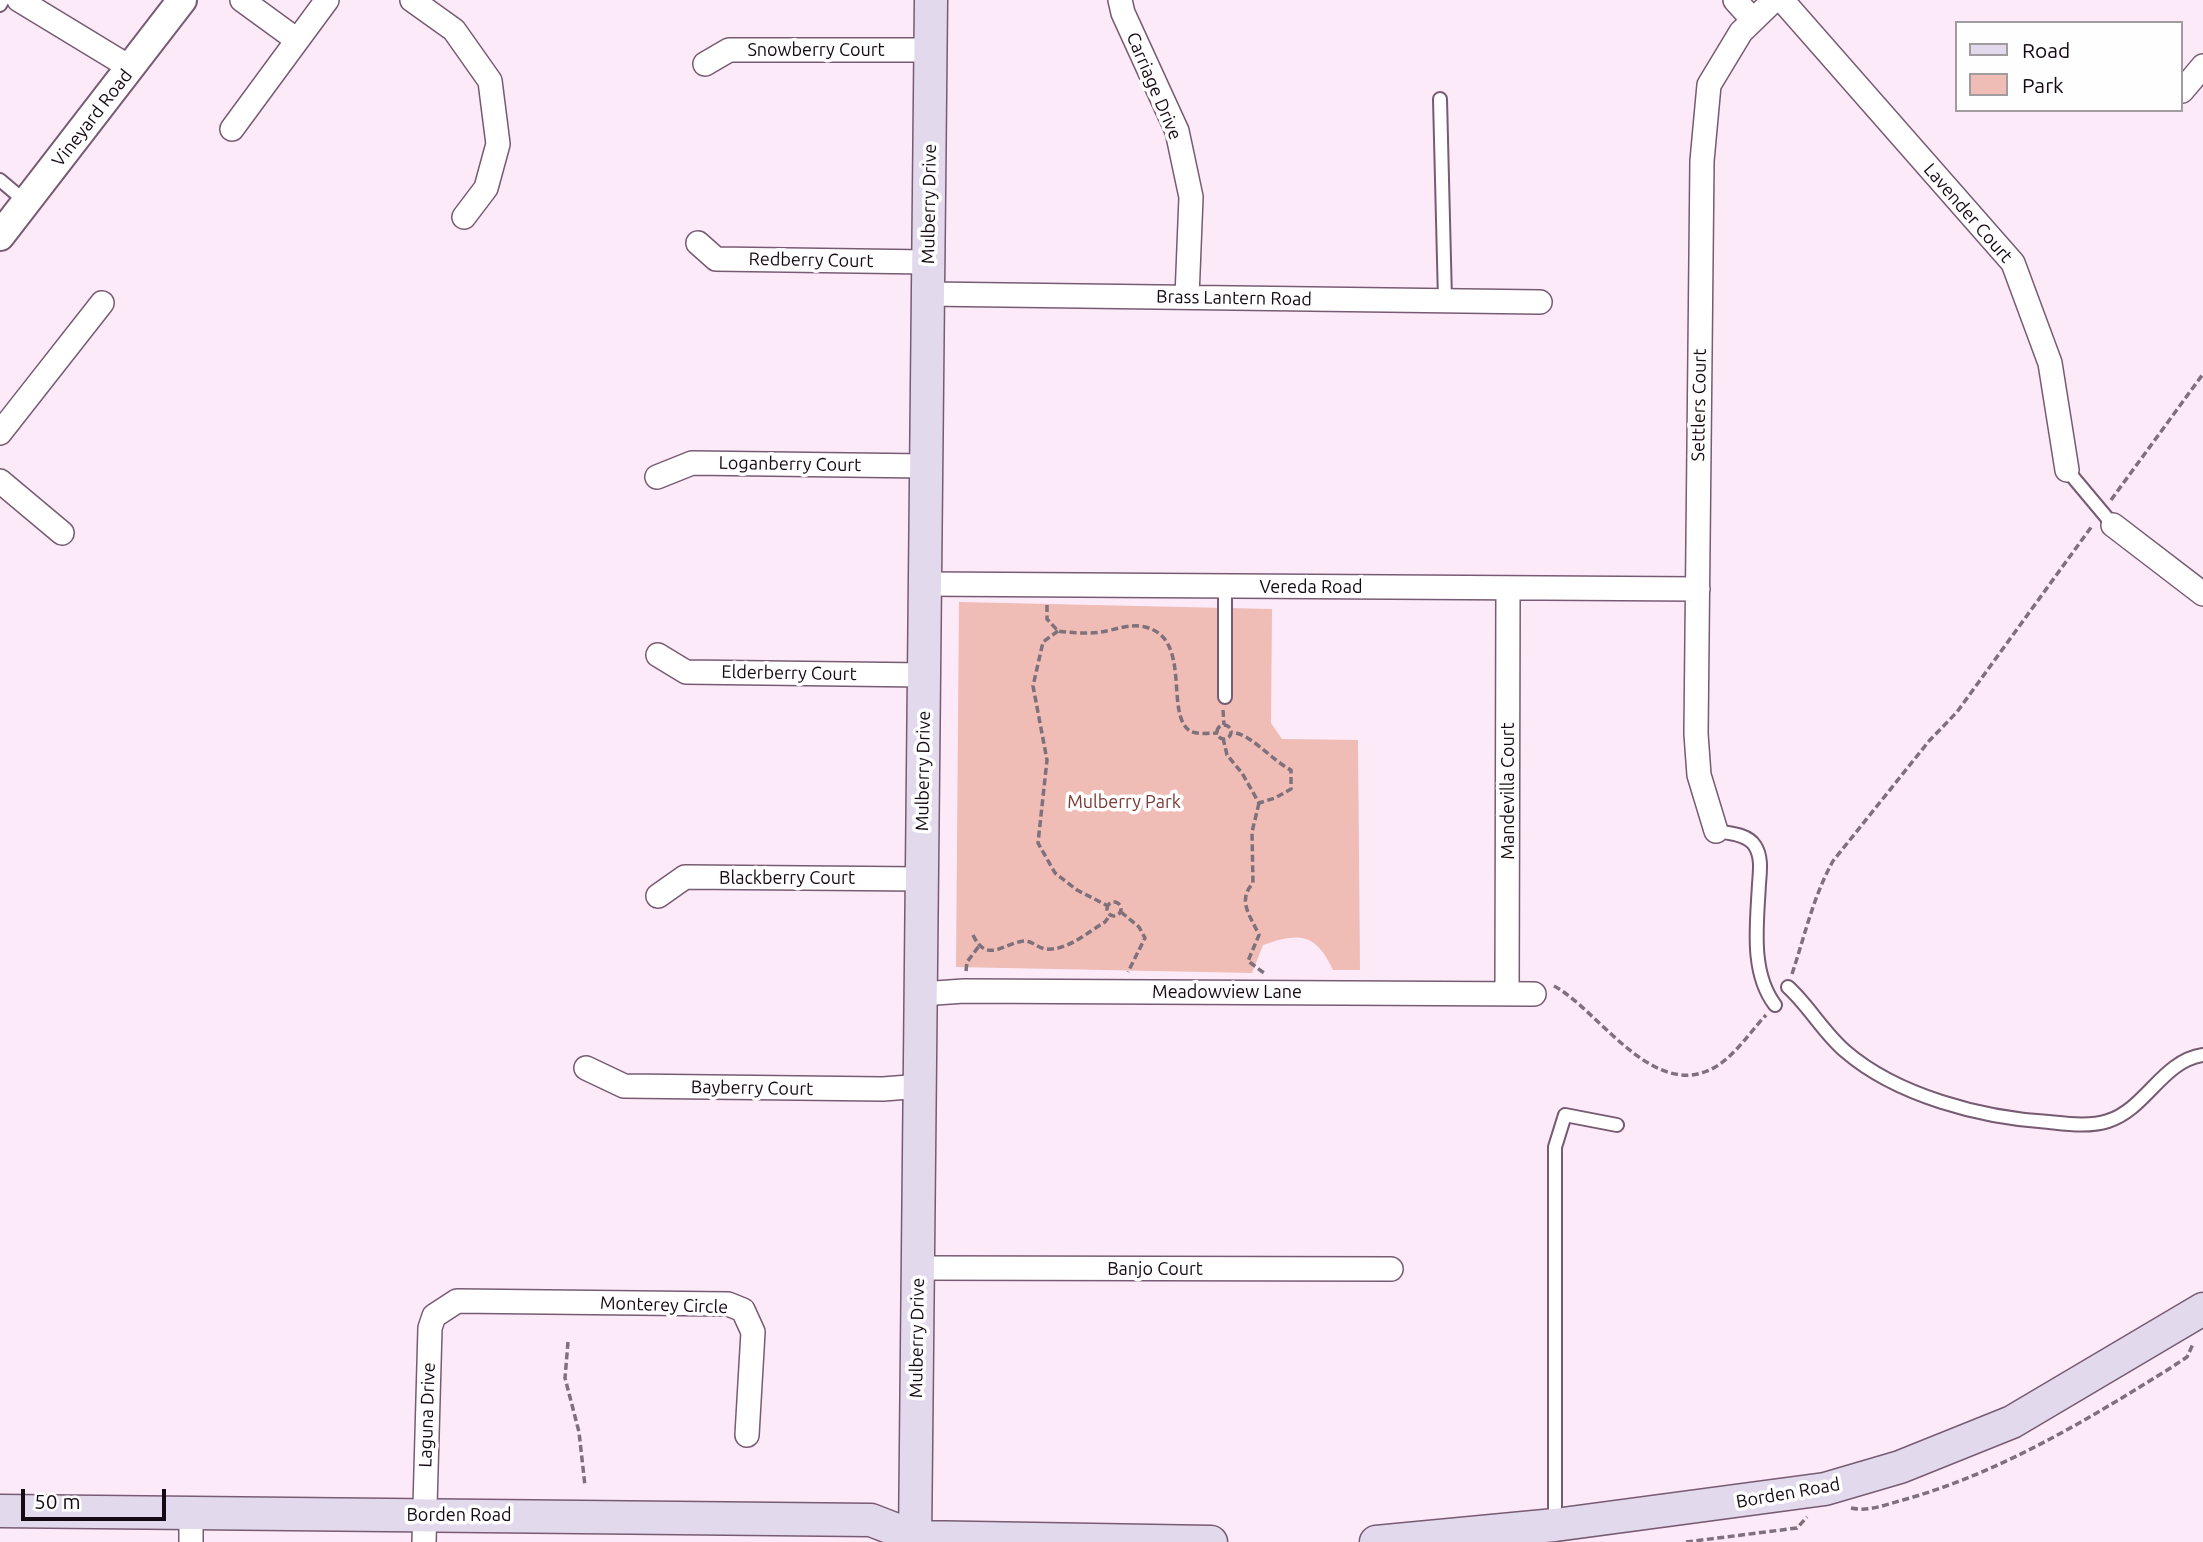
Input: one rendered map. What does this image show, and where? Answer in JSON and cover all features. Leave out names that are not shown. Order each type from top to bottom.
[{"type":"main road","name":"Mulberry Drive","points":[[910,1540],[922,1086],[931,0]]},
{"type":"main road","name":"Borden Road","points":[[1376,1542],[1555,1525],[1813,1492],[1900,1467],[2012,1422],[2203,1309]]},
{"type":"main road","name":"Borden Road","points":[[0,1511],[191,1527],[424,1528],[871,1520],[910,1540],[1211,1542]]},
{"type":"street","points":[[19,0],[131,68]]},
{"type":"street","name":"Vineyard Road","points":[[0,236],[182,0]]},
{"type":"street","points":[[242,0],[297,40]]},
{"type":"street","points":[[232,129],[327,0]]},
{"type":"street","points":[[412,0],[454,30],[490,81],[498,144],[486,188],[464,217]]},
{"type":"street","name":"Carriage Drive","points":[[1120,0],[1123,13],[1177,131],[1191,197],[1187,297]]},
{"type":"street","points":[[1735,0],[1753,20]]},
{"type":"street","name":"Settlers Court","points":[[1716,831],[1699,775],[1696,734],[1702,161],[1709,85],[1741,32],[1774,0]]},
{"type":"street","name":"Lavender Court","points":[[1782,0],[2013,263],[2050,363],[2067,470]]},
{"type":"street","name":"Snowberry Court","points":[[705,64],[729,50],[930,50]]},
{"type":"street","points":[[2182,91],[2203,66]]},
{"type":"street","name":"Redberry Court","points":[[698,243],[716,258],[928,262]]},
{"type":"street","name":"Brass Lantern Road","points":[[928,294],[1540,302]]},
{"type":"street","points":[[0,433],[102,303]]},
{"type":"street","name":"Loganberry Court","points":[[657,477],[692,463],[926,466]]},
{"type":"street","points":[[0,481],[62,533]]},
{"type":"street","points":[[2107,519],[2203,594]]},
{"type":"street","name":"Vereda Road","points":[[925,584],[1698,589]]},
{"type":"street","name":"Mandevilla Court","points":[[1507,588],[1507,994]]},
{"type":"street","name":"Elderberry Court","points":[[658,655],[686,671],[924,675]]},
{"type":"street","name":"Blackberry Court","points":[[658,896],[685,877],[922,879]]},
{"type":"street","name":"Meadowview Lane","points":[[921,994],[964,991],[1507,994],[1540,988]]},
{"type":"street","name":"Bayberry Court","points":[[586,1068],[624,1086],[883,1089],[922,1086]]},
{"type":"street","name":"Banjo Court","points":[[918,1268],[1391,1269]]},
{"type":"street","name":"Monterey Circle","points":[[457,1301],[728,1304],[743,1310],[753,1332],[747,1435]]},
{"type":"street","name":"Laguna Drive","points":[[424,1528],[430,1328],[434,1316],[457,1301]]},
{"type":"lane","points":[[0,5],[3,0]]},
{"type":"lane","points":[[1440,99],[1446,300]]},
{"type":"lane","points":[[0,180],[26,202]]},
{"type":"lane","points":[[2067,470],[2107,519]]},
{"type":"lane","points":[[1225,586],[1225,697]]},
{"type":"lane","points":[[1716,831],[1745,837],[1755,845],[1760,861],[1757,930],[1760,975],[1762,984],[1776,1005]]},
{"type":"lane","points":[[1788,987],[1846,1052],[1872,1069],[1958,1108],[1986,1116],[2079,1125],[2107,1121],[2124,1113],[2179,1062],[2203,1055]]},
{"type":"lane","points":[[1555,1525],[1555,1147],[1565,1115],[1617,1125]]},
{"type":"path","points":[[1788,987],[1804,929],[1821,882],[1833,861],[1929,741],[1957,712],[2107,519],[2203,374]]},
{"type":"path","points":[[1047,585],[1047,619],[1058,631]]},
{"type":"path","points":[[1128,992],[1128,974],[1132,959],[1143,946],[1145,938],[1139,927],[1121,912],[1118,902],[1108,906],[1077,890],[1055,873],[1038,843],[1048,760],[1033,686],[1043,642],[1058,631],[1098,633],[1145,626],[1158,634],[1171,649],[1179,706],[1186,726],[1198,733],[1217,733],[1223,738],[1227,755],[1242,773],[1259,803],[1252,832],[1253,883],[1245,892],[1244,904],[1259,935],[1248,961],[1264,971],[1268,992]]},
{"type":"path","points":[[1217,733],[1224,725],[1231,732],[1249,737],[1274,762],[1291,771],[1291,789],[1259,803]]},
{"type":"path","points":[[1223,738],[1231,732]]},
{"type":"path","points":[[1108,906],[1110,915]]},
{"type":"path","points":[[973,935],[979,946],[997,950],[1023,941],[1055,949],[1095,928],[1110,915],[1121,912]]},
{"type":"path","points":[[964,991],[967,962],[979,946]]},
{"type":"path","points":[[1540,988],[1562,990],[1637,1056],[1657,1067],[1683,1075],[1707,1071],[1729,1056],[1776,1005]]},
{"type":"path","points":[[568,1342],[565,1378],[579,1432],[585,1486]]},
{"type":"path","points":[[1686,1542],[1797,1528],[1809,1516]]},
{"type":"green space","name":"Mulberry Park","points":[[959,602],[1272,609],[1271,723],[1282,739],[1358,740],[1360,970],[1333,970],[1313,942],[1296,937],[1263,945],[1252,973],[956,967]]}]
